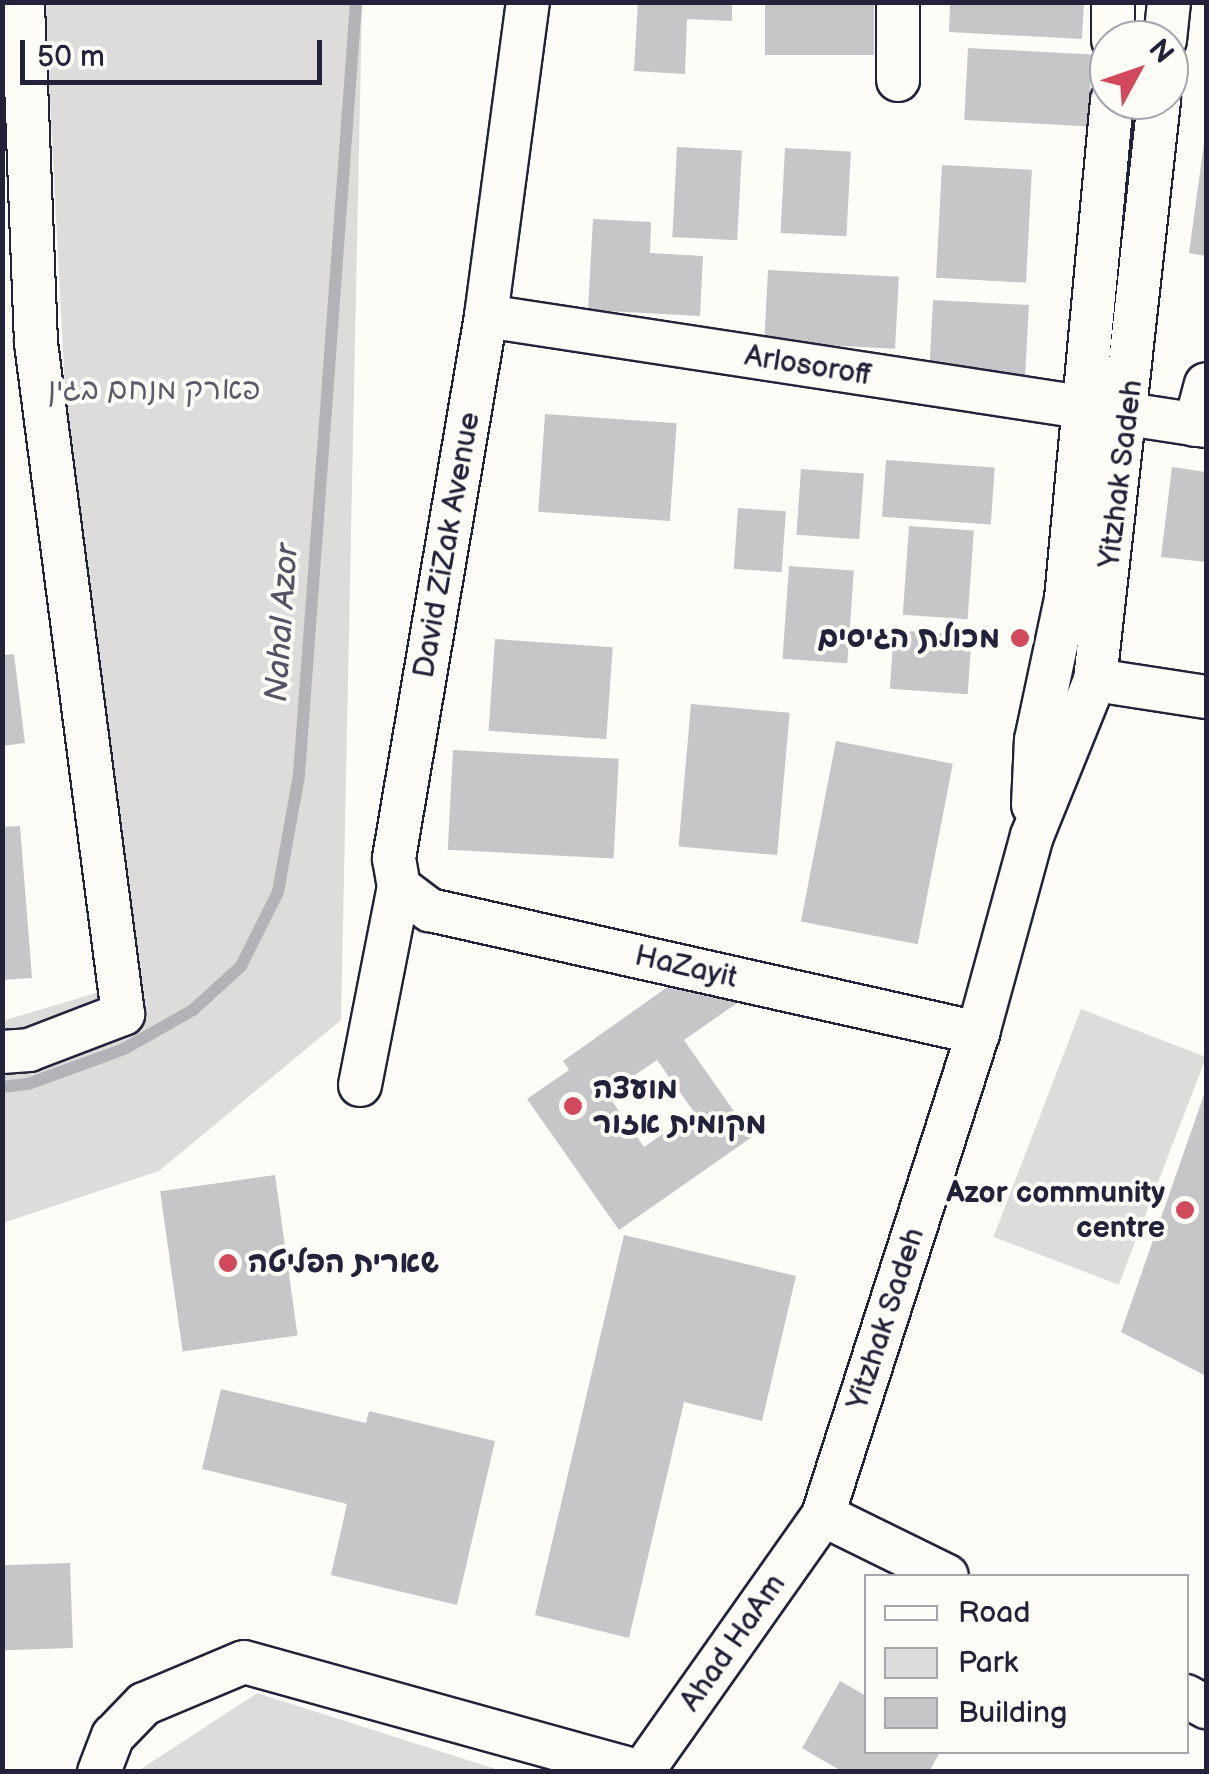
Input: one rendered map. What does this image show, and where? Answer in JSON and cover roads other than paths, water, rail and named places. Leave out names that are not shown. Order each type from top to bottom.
[{"type":"street","points":[[2,1052],[28,1050],[122,1014],[36,343],[23,2]]},
{"type":"street","name":"David ZiZak Avenue","points":[[360,1085],[400,887],[394,858],[486,316],[528,2]]},
{"type":"street","points":[[898,2],[898,80]]},
{"type":"street","name":"Yitzhak Sadeh","points":[[1032,836],[1036,740],[1066,599],[1110,120]]},
{"type":"street","name":"Yitzhak Sadeh","points":[[824,1514],[978,1033],[1032,836],[1095,680],[1129,415],[1158,120]]},
{"type":"street","name":"Arlosoroff","points":[[486,316],[1129,415],[1203,412]]},
{"type":"street","points":[[2,371],[36,343]]},
{"type":"street","points":[[1095,680],[1206,697]]},
{"type":"street","name":"HaZayit","points":[[400,887],[430,910],[978,1033]]},
{"type":"street","points":[[824,1514],[943,1574]]},
{"type":"street","name":"Ahad HaAm","points":[[641,1772],[824,1514]]},
{"type":"street","points":[[99,1772],[113,1736],[144,1704],[244,1662],[641,1772]]},
{"type":"waterway","name":"Nahal Azor","points":[[2,1087],[28,1084],[124,1049],[193,1010],[241,966],[278,892],[299,775],[356,2]]},
{"type":"place","name":"מכולת הגיסים","points":[[1020,638]]},
{"type":"place","name":"מועצה מקומית אזור","points":[[573,1106]]},
{"type":"place","name":"Azor community centre","points":[[1185,1210]]},
{"type":"place","name":"שארית הפליטה","points":[[228,1263]]},
{"type":"park label","name":"פארק מנחם בגין","points":[[154,390]]}]
